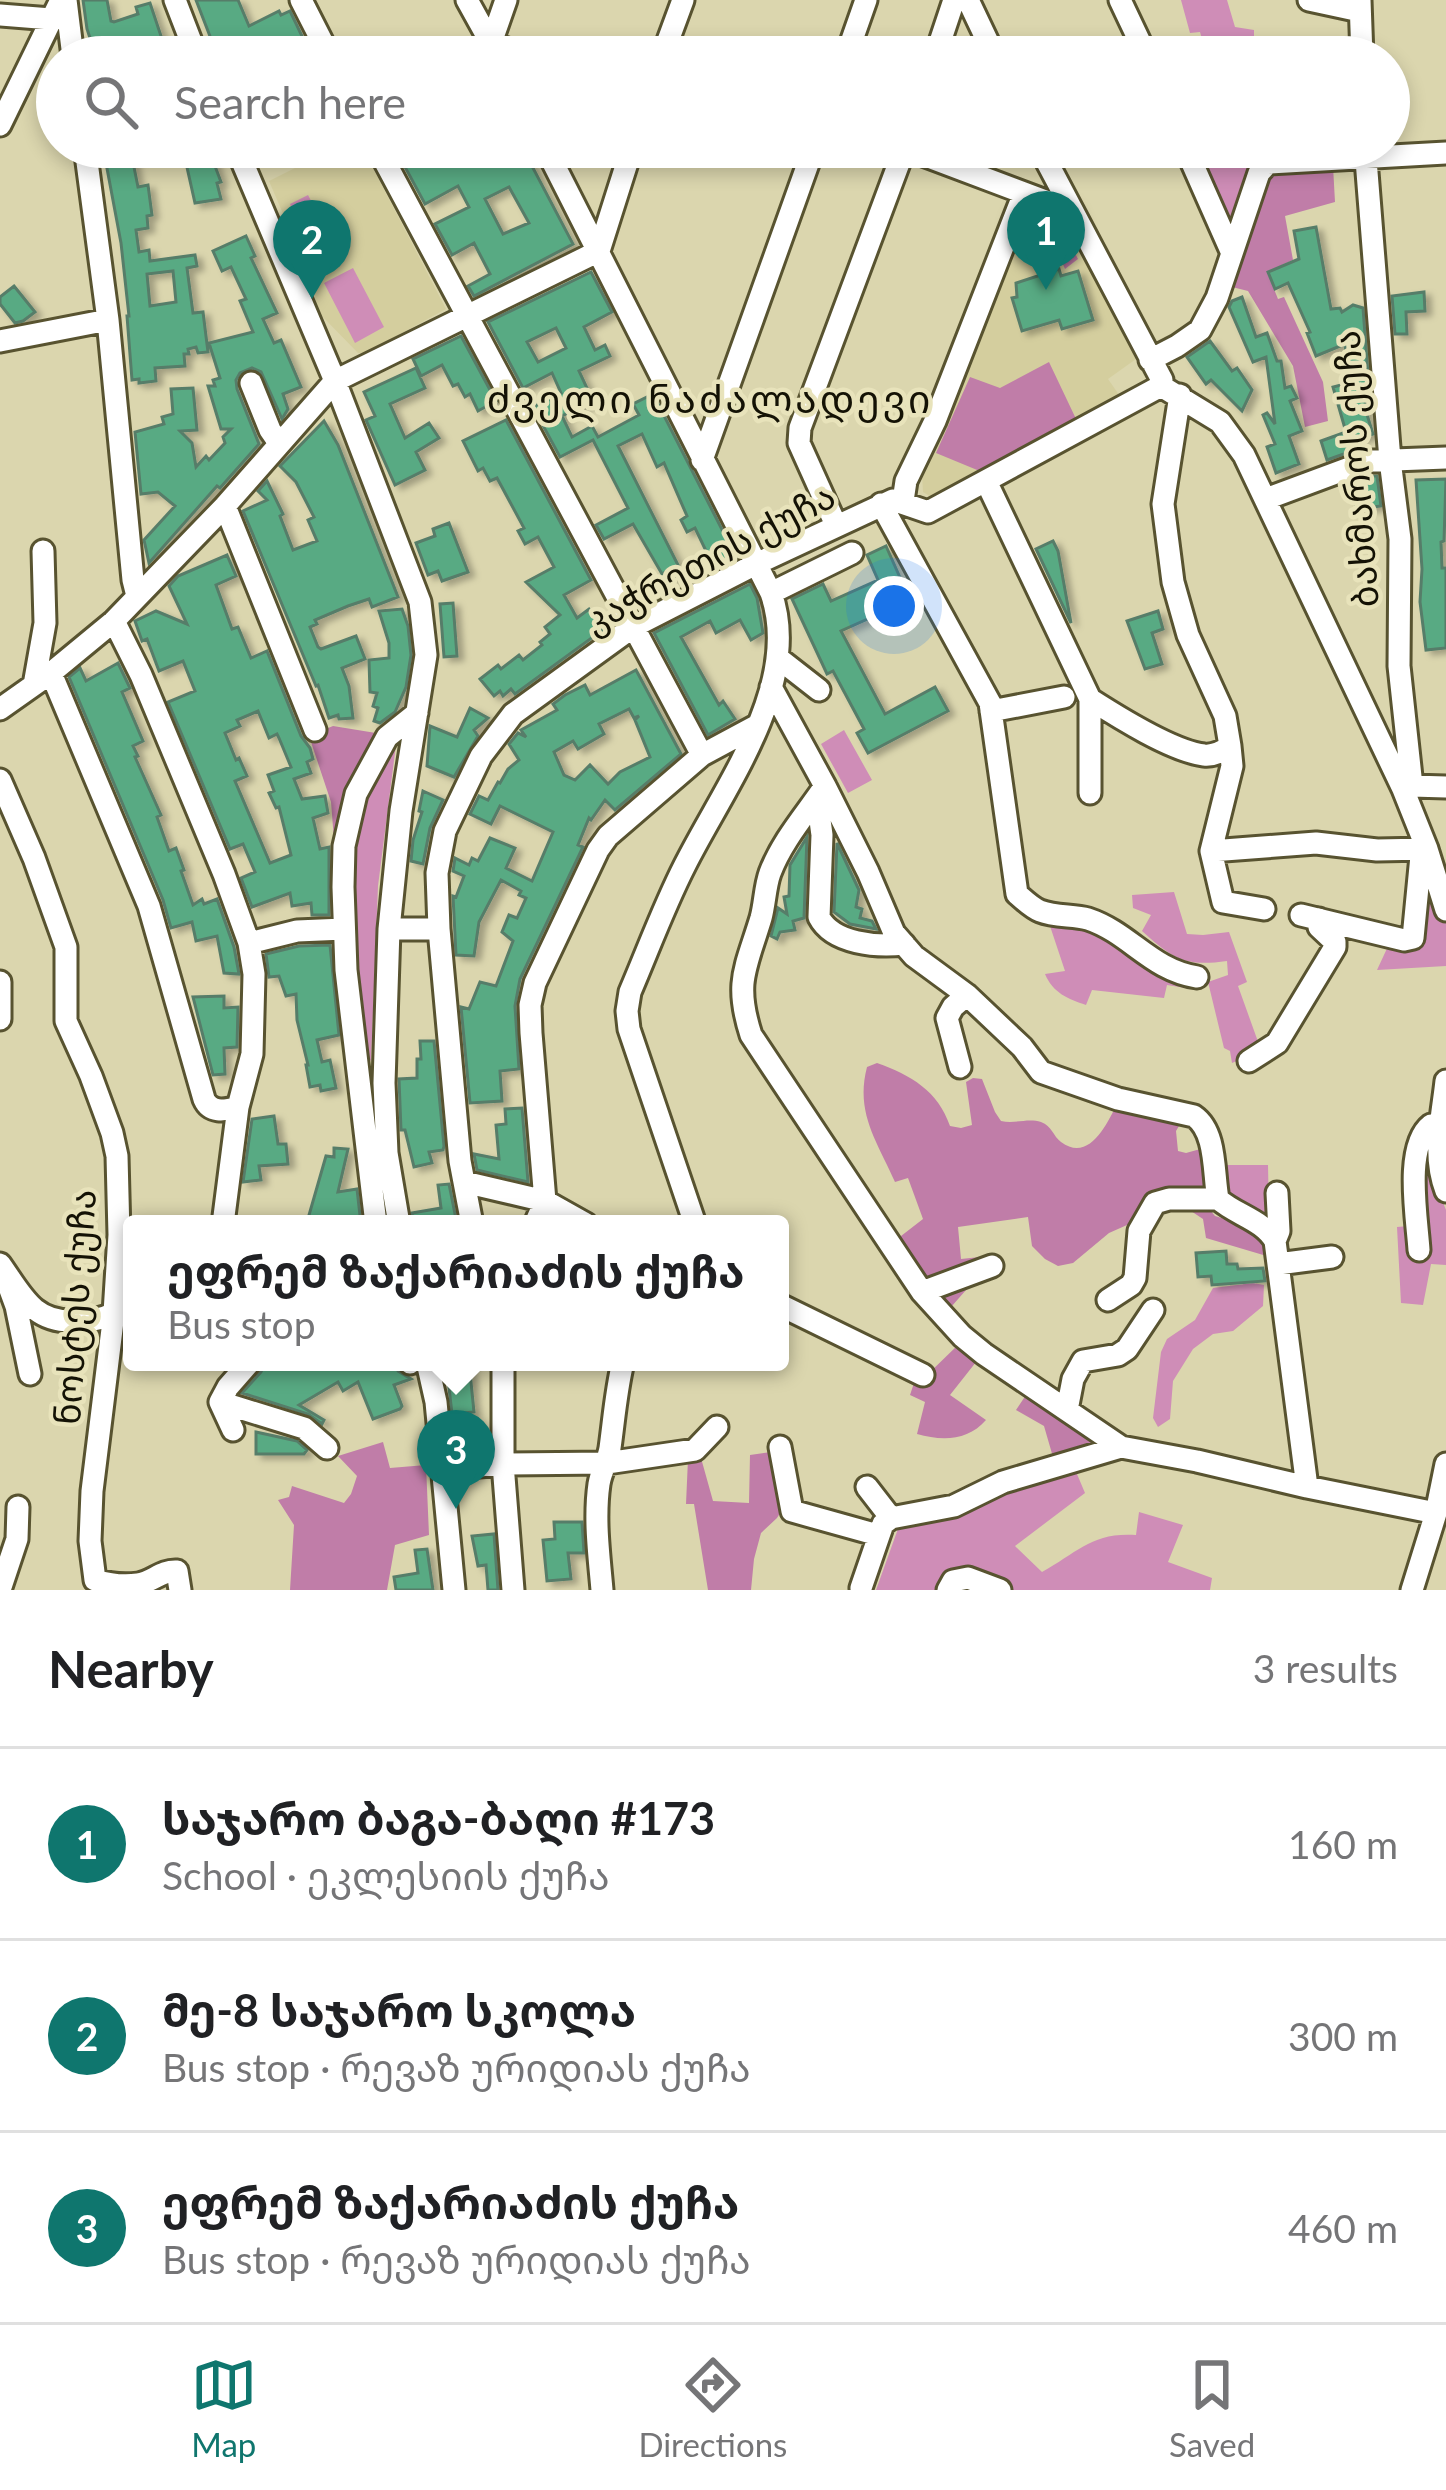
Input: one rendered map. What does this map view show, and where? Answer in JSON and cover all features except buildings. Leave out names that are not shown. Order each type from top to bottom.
[{"type":"street","points":[[175,0],[189,36]]},
{"type":"street","points":[[301,0],[319,36]]},
{"type":"street","points":[[467,0],[487,36]]},
{"type":"street","points":[[498,36],[506,0]]},
{"type":"street","points":[[670,36],[683,0]]},
{"type":"street","points":[[853,36],[866,0]]},
{"type":"street","points":[[942,36],[954,0]]},
{"type":"street","points":[[968,0],[985,36]]},
{"type":"street","points":[[1120,0],[1137,36]]},
{"type":"street","points":[[1310,0],[1360,5],[1361,36]]},
{"type":"street","points":[[0,15],[60,6]]},
{"type":"street","points":[[60,6],[68,36]]},
{"type":"street","points":[[45,36],[60,6]]},
{"type":"street","points":[[0,125],[36,54]]},
{"type":"street","points":[[1410,153],[1446,153]]},
{"type":"street","points":[[88,168],[137,596]]},
{"type":"street","points":[[245,168],[335,381],[420,602],[426,655],[401,811],[389,928],[384,1083],[387,1153],[397,1215]]},
{"type":"street","points":[[387,168],[702,755]]},
{"type":"street","points":[[556,168],[778,612],[778,658],[746,754],[684,867],[630,992],[627,1011],[692,1215]]},
{"type":"street","points":[[0,709],[114,621],[225,506],[335,381],[598,251],[625,168]]},
{"type":"street","points":[[702,460],[806,168]]},
{"type":"street","points":[[836,525],[799,443],[800,428],[895,168]]},
{"type":"street","points":[[957,168],[1072,211]]},
{"type":"street","points":[[1050,168],[1162,380],[1170,391],[1220,422],[1244,455],[1408,788],[1442,885],[1446,910]]},
{"type":"street","points":[[1194,168],[1231,251]]},
{"type":"street","points":[[1150,360],[1200,330],[1217,298],[1263,168]]},
{"type":"street","name":"ბახმაროს ქუჩა","points":[[1366,168],[1400,539],[1399,666],[1408,788]]},
{"type":"street","points":[[1024,194],[935,421],[892,502],[990,703],[1017,894],[1038,911],[1086,919],[1119,933],[1161,966],[1197,977]]},
{"type":"street","points":[[0,341],[108,320]]},
{"type":"street","points":[[251,383],[279,443]]},
{"type":"street","points":[[1170,391],[1162,504],[1173,582],[1188,635],[1225,716],[1232,766],[1210,851],[1223,902],[1264,909]]},
{"type":"street","name":"კაჭრეთის ქუჩა","points":[[470,1215],[436,873],[445,831],[481,756],[513,713],[632,628],[756,564],[892,502],[928,512],[1170,391]]},
{"type":"street","points":[[1266,499],[1368,461],[1446,458]]},
{"type":"street","points":[[986,481],[1090,700],[1090,793]]},
{"type":"street","points":[[225,506],[315,730]]},
{"type":"street","points":[[43,551],[43,679],[149,906],[207,1106],[213,1110],[238,1107]]},
{"type":"street","points":[[771,592],[853,554]]},
{"type":"street","points":[[114,621],[224,874],[249,943],[254,974],[252,1054],[238,1107],[225,1215]]},
{"type":"street","points":[[778,658],[819,691]]},
{"type":"street","points":[[771,687],[821,792],[868,872],[894,933],[914,956],[967,995],[1030,1055],[1041,1072],[1118,1099],[1200,1118],[1214,1162],[1218,1199],[1268,1229],[1275,1241],[1307,1487]]},
{"type":"street","points":[[991,711],[1064,697]]},
{"type":"street","points":[[1090,700],[1184,749],[1208,756],[1230,746]]},
{"type":"street","points":[[375,1215],[344,929],[344,846],[356,794],[387,737],[417,713]]},
{"type":"street","points":[[540,1215],[545,1201],[530,1005],[536,983],[608,836],[702,755],[756,726]]},
{"type":"street","name":"ნოსტეს ქუჩა","points":[[0,779],[66,947],[66,1021],[117,1156],[114,1313],[92,1491],[90,1541],[95,1580],[141,1584],[170,1570],[180,1576],[180,1590]]},
{"type":"street","points":[[1408,788],[1446,787]]},
{"type":"street","points":[[821,792],[819,917],[824,927],[876,945],[904,944]]},
{"type":"street","points":[[821,792],[770,874],[743,972],[745,1014],[752,1035],[922,1292],[984,1354],[1120,1447],[1436,1513]]},
{"type":"street","points":[[1210,851],[1316,843],[1377,850],[1427,849]]},
{"type":"street","points":[[1249,1061],[1276,1043],[1335,947],[1335,941],[1310,918],[1404,940],[1413,938],[1420,856],[1427,849]]},
{"type":"street","points":[[389,928],[439,929]]},
{"type":"street","points":[[249,943],[297,931],[344,929]]},
{"type":"street","points":[[0,982],[0,1019]]},
{"type":"street","points":[[960,1067],[947,1018],[967,995]]},
{"type":"street","points":[[1446,1081],[1438,1156],[1446,1191]]},
{"type":"street","points":[[1419,1250],[1414,1169],[1419,1138],[1431,1126],[1441,1125]]},
{"type":"street","points":[[464,1182],[545,1201],[570,1215]]},
{"type":"street","points":[[1275,1241],[1280,1232],[1277,1193]]},
{"type":"street","points":[[1108,1300],[1131,1286],[1135,1278],[1139,1231],[1155,1203],[1218,1199]]},
{"type":"street","points":[[1278,1264],[1332,1257]]},
{"type":"street","points":[[1,1265],[49,1321],[93,1320],[114,1313]]},
{"type":"street","points":[[1,1265],[31,1374]]},
{"type":"street","points":[[922,1292],[992,1265]]},
{"type":"street","points":[[789,1309],[923,1375]]},
{"type":"street","points":[[1118,1355],[1136,1339],[1154,1310]]},
{"type":"street","points":[[1066,1409],[1072,1379],[1083,1361],[1118,1355],[1146,1361]]},
{"type":"street","points":[[220,1402],[242,1371]]},
{"type":"street","points":[[429,1371],[436,1402],[451,1585]]},
{"type":"street","points":[[503,1371],[503,1464],[513,1590]]},
{"type":"street","points":[[602,1590],[598,1488],[607,1462],[621,1371]]},
{"type":"street","points":[[220,1402],[233,1430]]},
{"type":"street","points":[[220,1402],[304,1427],[327,1448]]},
{"type":"street","points":[[442,1469],[607,1462],[694,1450],[717,1427]]},
{"type":"street","points":[[780,1447],[792,1511],[885,1527],[953,1507],[1003,1482],[1120,1447]]},
{"type":"street","points":[[1412,1590],[1446,1465]]},
{"type":"street","points":[[861,1588],[885,1527],[867,1487]]},
{"type":"street","points":[[0,1590],[17,1539],[18,1508]]},
{"type":"street","points":[[948,1590],[953,1581],[968,1577],[1000,1590]]},
{"type":"shaded area","points":[[1181,0],[1227,0],[1235,27],[1254,30],[1254,36],[1201,36],[1190,33]]},
{"type":"shaded area","points":[[295,168],[373,168],[446,309],[358,353],[319,313],[305,265],[269,181]]},
{"type":"shaded area","points":[[1204,168],[1254,168],[1236,222],[1231,223]]},
{"type":"shaded area","points":[[1333,168],[1335,202],[1285,216],[1293,260],[1267,272],[1278,299],[1284,297],[1323,382],[1328,421],[1305,427],[1293,366],[1248,291],[1232,287],[1268,172]]},
{"type":"shaded area","points":[[308,195],[336,248],[335,260],[318,268],[290,204]]},
{"type":"shaded area","points":[[1025,208],[1063,220],[1136,359],[1108,379],[1124,402],[938,501],[923,492],[922,474]]},
{"type":"shaded area","points":[[1028,215],[1061,226],[1078,259],[1065,269],[1062,262],[1038,270],[1027,244],[1019,241]]},
{"type":"shaded area","points":[[353,268],[384,327],[355,343],[324,283]]},
{"type":"shaded area","points":[[1049,362],[1077,421],[982,472],[936,453],[970,377],[1000,388]]},
{"type":"shaded area","points":[[333,726],[382,734],[336,865],[331,802],[309,736]]},
{"type":"shaded area","points":[[844,730],[872,780],[848,793],[821,744]]},
{"type":"shaded area","points":[[397,737],[378,886],[371,1061],[361,1048],[352,842],[362,795]]},
{"type":"shaded area","points":[[1428,865],[1446,924],[1446,966],[1377,970],[1390,942],[1405,947]]},
{"type":"shaded area","points":[[1174,892],[1187,934],[1229,932],[1247,982],[1238,986],[1261,1050],[1232,1063],[1208,982],[1228,975],[1227,961],[1190,962],[1171,954],[1142,931],[1151,915],[1133,908],[1132,895]]},
{"type":"shaded area","points":[[1047,917],[1088,926],[1155,970],[1158,977],[1188,984],[1186,988],[1167,985],[1164,998],[1092,990],[1086,1005],[1067,998],[1045,974],[1065,971]]},
{"type":"shaded area","points":[[877,1063],[922,1086],[950,1126],[972,1125],[966,1082],[973,1078],[982,1079],[1001,1121],[1041,1122],[1071,1147],[1080,1148],[1096,1138],[1117,1104],[1182,1121],[1176,1131],[1178,1151],[1204,1148],[1209,1179],[1205,1204],[1215,1216],[1264,1231],[1270,1257],[1206,1238],[1203,1219],[1172,1205],[1109,1233],[1073,1263],[1058,1266],[1032,1246],[1028,1217],[958,1227],[961,1259],[980,1257],[981,1273],[944,1315],[892,1243],[923,1219],[908,1178],[895,1182],[866,1113],[867,1067]]},
{"type":"shaded area","points":[[1422,1117],[1435,1117],[1437,1188],[1446,1210],[1446,1265],[1431,1264],[1423,1305],[1401,1303],[1397,1227],[1409,1226],[1409,1155]]},
{"type":"shaded area","points":[[1223,1165],[1268,1165],[1273,1229],[1233,1197]]},
{"type":"shaded area","points":[[1264,1285],[1263,1306],[1233,1331],[1213,1334],[1193,1349],[1173,1381],[1170,1419],[1158,1427],[1153,1418],[1161,1352],[1167,1339],[1195,1320],[1213,1288]]},
{"type":"shaded area","points":[[961,1342],[980,1357],[950,1395],[986,1420],[954,1438],[917,1434],[925,1402],[910,1395],[916,1377],[923,1379]]},
{"type":"shaded area","points":[[1030,1389],[1089,1427],[1089,1449],[1055,1464],[1044,1426],[1016,1410]]},
{"type":"shaded area","points":[[383,1442],[390,1468],[426,1465],[429,1535],[395,1545],[387,1590],[290,1590],[294,1525],[278,1500],[289,1497],[292,1486],[344,1503],[357,1476],[338,1456]]},
{"type":"shaded area","points":[[778,1451],[787,1502],[761,1533],[751,1590],[708,1590],[694,1504],[686,1504],[688,1459],[701,1458],[713,1501],[749,1503],[750,1455]]},
{"type":"shaded area","points":[[1074,1467],[1085,1493],[1015,1546],[1042,1572],[1096,1540],[1136,1535],[1139,1512],[1183,1525],[1168,1562],[1212,1578],[1210,1590],[876,1590],[899,1526],[972,1509],[1008,1483]]},
{"type":"place","name":"საჯარო ბაგა-ბაღი #173","points":[[1046,290]]},
{"type":"place","name":"მე-8 საჯარო სკოლა","points":[[312,299]]},
{"type":"place","name":"ეფრემ ზაქარიაძის ქუჩა","points":[[456,1509]]},
{"type":"district","name":"ძველი ნაძალადევი","points":[[710,398]]}]
